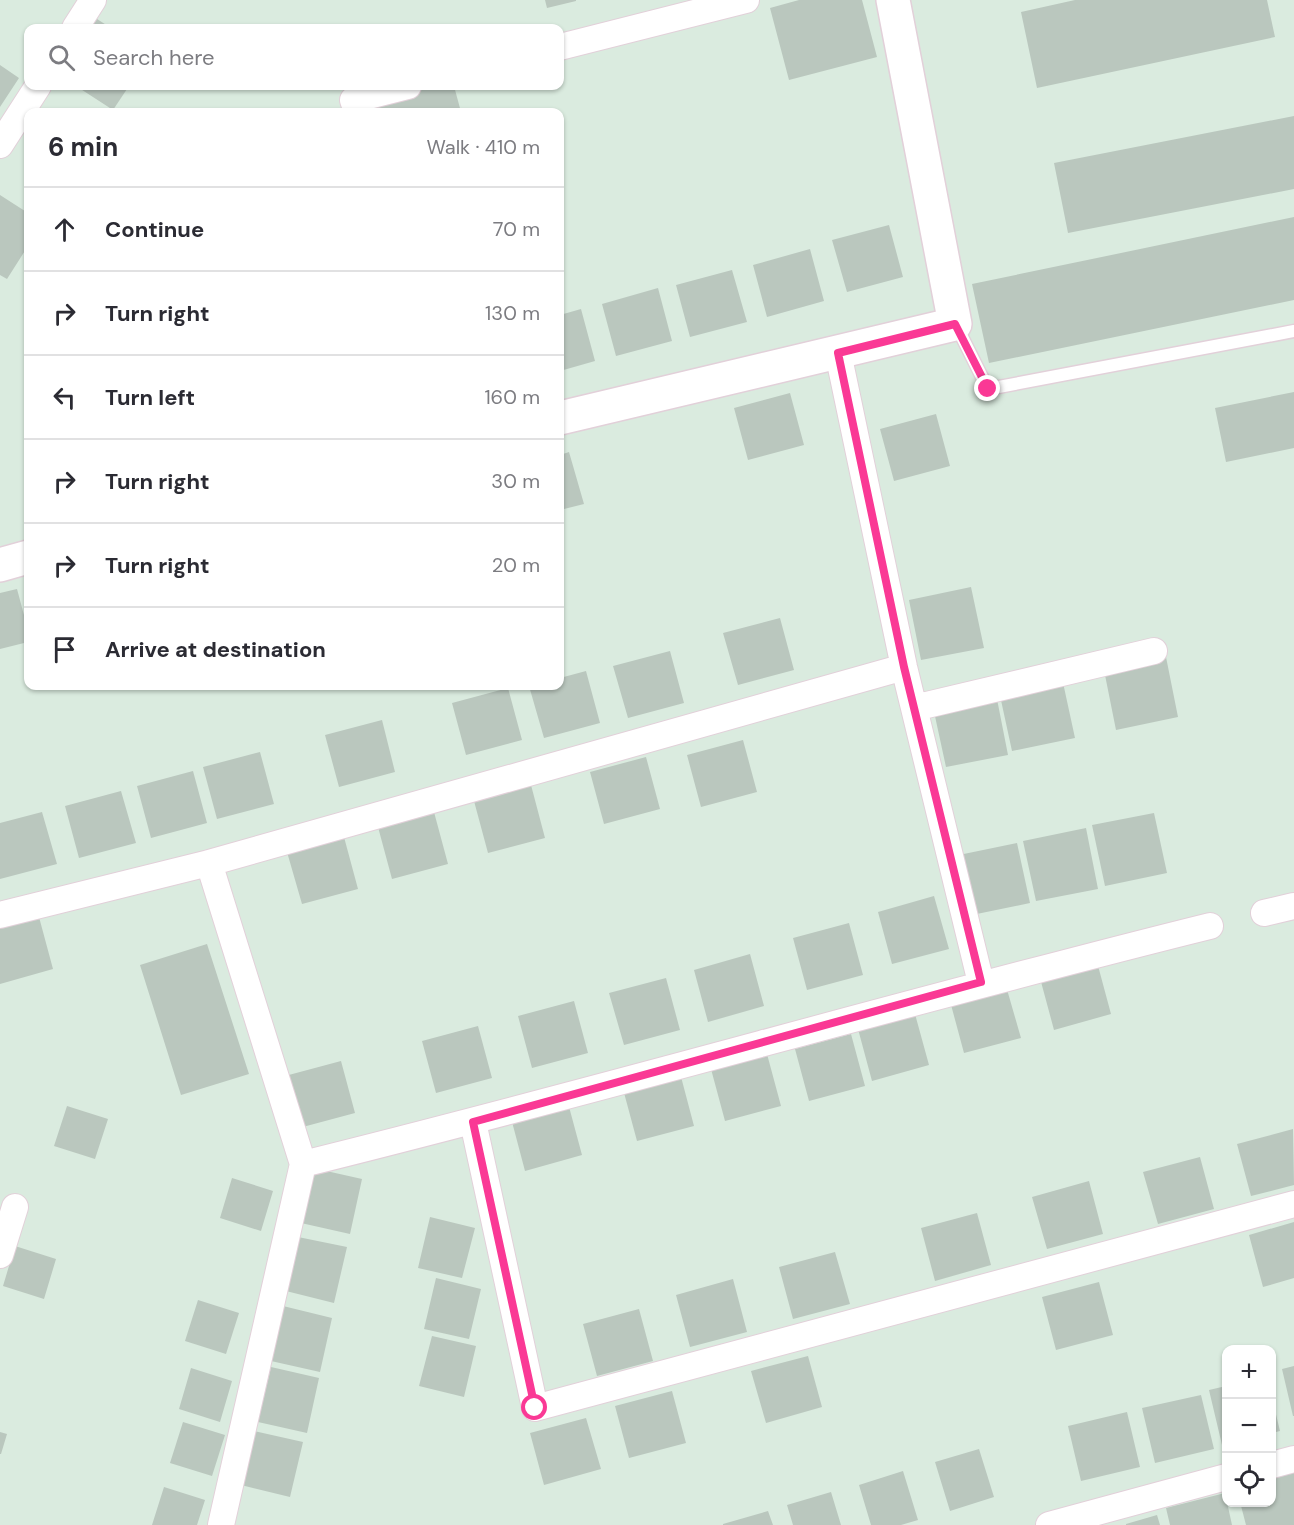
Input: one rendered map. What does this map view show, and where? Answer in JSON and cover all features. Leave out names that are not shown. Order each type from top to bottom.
[{"type":"street","points":[[78,24],[93,0]]},
{"type":"street","points":[[564,46],[746,0]]},
{"type":"street","points":[[564,417],[955,324],[893,0]]},
{"type":"street","points":[[0,145],[35,90]]},
{"type":"street","points":[[355,108],[352,100],[392,90]]},
{"type":"street","points":[[838,353],[904,667],[981,982]]},
{"type":"street","points":[[0,564],[24,558]]},
{"type":"street","points":[[914,708],[1154,651]]},
{"type":"street","points":[[0,915],[209,863],[904,667]]},
{"type":"street","points":[[209,863],[303,1164],[221,1525]]},
{"type":"street","points":[[1264,913],[1294,906]]},
{"type":"street","points":[[303,1164],[473,1122],[981,982],[1210,926]]},
{"type":"street","points":[[473,1122],[535,1408],[1294,1204]]},
{"type":"street","points":[[0,1255],[15,1207]]},
{"type":"street","points":[[1276,1464],[1294,1458]]},
{"type":"street","points":[[1049,1525],[1222,1478]]},
{"type":"lane","points":[[955,324],[988,389],[1294,330]]},
{"type":"building","points":[[545,0],[576,0],[576,1],[547,8]]},
{"type":"building","points":[[799,0],[862,0],[877,57],[789,80],[770,8]]},
{"type":"building","points":[[1075,0],[1267,0],[1275,37],[1037,88],[1021,12]]},
{"type":"building","points":[[97,19],[105,24],[93,24]]},
{"type":"building","points":[[0,65],[19,78],[0,107]]},
{"type":"building","points":[[82,90],[126,90],[114,108],[110,108]]},
{"type":"building","points":[[419,90],[455,90],[460,108],[365,108],[364,104]]},
{"type":"building","points":[[1294,116],[1294,189],[1068,233],[1054,163]]},
{"type":"building","points":[[0,195],[24,210],[24,252],[7,279],[0,275]]},
{"type":"building","points":[[1294,217],[1294,300],[989,363],[972,284]]},
{"type":"building","points":[[889,225],[903,277],[847,292],[832,240]]},
{"type":"building","points":[[810,249],[824,301],[767,317],[753,265]]},
{"type":"building","points":[[732,270],[747,322],[690,337],[676,285]]},
{"type":"building","points":[[658,288],[672,341],[616,356],[602,304]]},
{"type":"building","points":[[581,309],[595,361],[564,370],[564,314]]},
{"type":"building","points":[[1294,392],[1294,448],[1226,462],[1215,408]]},
{"type":"building","points":[[790,393],[804,445],[748,460],[734,408]]},
{"type":"building","points":[[936,414],[950,466],[894,481],[880,429]]},
{"type":"building","points":[[569,452],[584,504],[564,509],[564,454]]},
{"type":"building","points":[[971,587],[984,648],[921,660],[909,600]]},
{"type":"building","points":[[17,589],[24,615],[24,643],[0,649],[0,593]]},
{"type":"building","points":[[780,618],[794,670],[738,685],[723,633]]},
{"type":"building","points":[[670,651],[684,703],[628,718],[613,666]]},
{"type":"building","points":[[1166,657],[1178,717],[1116,730],[1104,670]]},
{"type":"building","points":[[586,671],[600,723],[544,738],[530,690],[564,690],[564,677]]},
{"type":"building","points":[[1062,678],[1075,738],[1012,751],[999,691]]},
{"type":"building","points":[[509,690],[522,740],[466,755],[452,703]]},
{"type":"building","points":[[996,694],[1008,755],[946,767],[933,707]]},
{"type":"building","points":[[382,720],[395,772],[339,787],[325,735]]},
{"type":"building","points":[[743,740],[757,792],[701,807],[687,755]]},
{"type":"building","points":[[260,752],[274,804],[217,819],[203,767]]},
{"type":"building","points":[[646,757],[660,809],[604,824],[590,772]]},
{"type":"building","points":[[193,771],[207,823],[151,838],[137,786]]},
{"type":"building","points":[[531,785],[545,838],[488,853],[474,801]]},
{"type":"building","points":[[121,791],[136,843],[79,858],[65,806]]},
{"type":"building","points":[[42,812],[57,864],[0,879],[0,823]]},
{"type":"building","points":[[434,812],[448,864],[392,879],[378,827]]},
{"type":"building","points":[[1154,813],[1167,873],[1105,886],[1092,825]]},
{"type":"building","points":[[1086,828],[1098,889],[1036,901],[1023,841]]},
{"type":"building","points":[[344,837],[358,889],[302,904],[287,852]]},
{"type":"building","points":[[1017,843],[1030,903],[967,916],[954,856]]},
{"type":"building","points":[[934,896],[949,949],[892,964],[878,912]]},
{"type":"building","points":[[39,917],[53,969],[0,984],[0,928]]},
{"type":"building","points":[[849,923],[863,975],[807,990],[793,938]]},
{"type":"building","points":[[207,944],[249,1074],[181,1095],[140,965]]},
{"type":"building","points":[[750,954],[764,1006],[708,1022],[694,970]]},
{"type":"building","points":[[1097,962],[1111,1014],[1054,1030],[1040,978]]},
{"type":"building","points":[[666,978],[680,1030],[624,1045],[609,993]]},
{"type":"building","points":[[1006,986],[1021,1038],[964,1053],[950,1001]]},
{"type":"building","points":[[574,1001],[588,1053],[532,1068],[518,1016]]},
{"type":"building","points":[[915,1014],[929,1065],[872,1081],[858,1029]]},
{"type":"building","points":[[478,1026],[492,1078],[436,1093],[422,1041]]},
{"type":"building","points":[[851,1034],[865,1086],[809,1101],[795,1049]]},
{"type":"building","points":[[767,1054],[781,1106],[725,1121],[711,1069]]},
{"type":"building","points":[[341,1061],[355,1113],[299,1128],[285,1076]]},
{"type":"building","points":[[680,1073],[694,1126],[637,1141],[623,1089]]},
{"type":"building","points":[[568,1103],[582,1155],[525,1171],[511,1118]]},
{"type":"building","points":[[67,1106],[108,1119],[95,1159],[54,1146]]},
{"type":"building","points":[[1293,1129],[1294,1185],[1251,1196],[1237,1144]]},
{"type":"building","points":[[1200,1157],[1214,1209],[1158,1224],[1143,1172]]},
{"type":"building","points":[[313,1168],[362,1179],[350,1234],[301,1223]]},
{"type":"building","points":[[232,1178],[273,1191],[261,1231],[220,1218]]},
{"type":"building","points":[[1089,1181],[1103,1234],[1047,1249],[1032,1197]]},
{"type":"building","points":[[977,1213],[991,1265],[935,1281],[921,1228]]},
{"type":"building","points":[[430,1217],[475,1228],[462,1278],[418,1268]]},
{"type":"building","points":[[1294,1222],[1294,1278],[1263,1287],[1249,1235]]},
{"type":"building","points":[[298,1237],[347,1247],[334,1303],[286,1291]]},
{"type":"building","points":[[15,1246],[56,1259],[44,1299],[3,1286]]},
{"type":"building","points":[[835,1252],[850,1304],[793,1319],[779,1267]]},
{"type":"building","points":[[436,1278],[481,1289],[469,1339],[424,1329]]},
{"type":"building","points":[[733,1279],[747,1332],[690,1347],[676,1295]]},
{"type":"building","points":[[1099,1282],[1113,1335],[1056,1350],[1042,1297]]},
{"type":"building","points":[[198,1300],[239,1313],[226,1354],[185,1341]]},
{"type":"building","points":[[283,1306],[332,1318],[320,1372],[271,1361]]},
{"type":"building","points":[[639,1309],[653,1361],[597,1376],[583,1324]]},
{"type":"building","points":[[432,1336],[476,1346],[464,1397],[419,1386]]},
{"type":"building","points":[[808,1356],[822,1407],[766,1423],[751,1371]]},
{"type":"building","points":[[1294,1366],[1294,1416],[1293,1416],[1282,1369]]},
{"type":"building","points":[[271,1367],[319,1378],[307,1433],[258,1422]]},
{"type":"building","points":[[191,1368],[232,1381],[220,1422],[179,1409]]},
{"type":"building","points":[[1222,1387],[1222,1445],[1209,1390]]},
{"type":"building","points":[[672,1391],[686,1443],[629,1458],[615,1406]]},
{"type":"building","points":[[1201,1395],[1214,1449],[1155,1463],[1142,1408]]},
{"type":"building","points":[[1127,1412],[1140,1467],[1081,1481],[1068,1426]]},
{"type":"building","points":[[1276,1414],[1280,1431],[1276,1432]]},
{"type":"building","points":[[586,1418],[601,1469],[544,1485],[530,1433]]},
{"type":"building","points":[[183,1422],[225,1435],[212,1476],[170,1463]]},
{"type":"building","points":[[254,1431],[303,1442],[290,1497],[241,1485]]},
{"type":"building","points":[[0,1432],[7,1434],[1,1454],[0,1454]]},
{"type":"building","points":[[979,1449],[994,1497],[950,1511],[935,1462]]},
{"type":"building","points":[[903,1471],[918,1520],[901,1525],[871,1525],[859,1485]]},
{"type":"building","points":[[1294,1471],[1294,1525],[1246,1525],[1241,1507],[1276,1507],[1276,1476]]},
{"type":"building","points":[[164,1487],[205,1500],[197,1525],[152,1525]]},
{"type":"building","points":[[831,1492],[841,1525],[793,1525],[787,1505]]},
{"type":"building","points":[[1222,1494],[1222,1507],[1228,1507],[1232,1525],[1170,1525],[1166,1508]]},
{"type":"building","points":[[768,1511],[773,1525],[723,1525],[723,1524]]},
{"type":"building","points":[[1157,1515],[1160,1525],[1126,1525],[1126,1524]]},
{"type":"route","points":[[535,1408],[473,1122],[981,982],[904,667],[838,353],[955,324],[988,389]]}]
